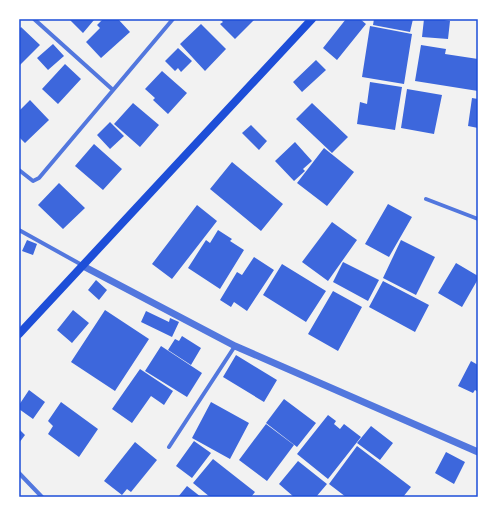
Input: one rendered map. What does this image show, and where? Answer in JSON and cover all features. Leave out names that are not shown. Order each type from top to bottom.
[{"type":"main road","points":[[19,334],[312,19]]},
{"type":"street","points":[[34,19],[113,90]]},
{"type":"street","points":[[19,170],[33,181],[39,178],[173,19]]},
{"type":"street","points":[[426,199],[478,219]]},
{"type":"street","points":[[19,230],[83,266],[235,346],[478,452]]},
{"type":"street","points":[[169,447],[235,346]]},
{"type":"street","points":[[19,473],[42,497]]},
{"type":"building","points":[[103,19],[118,19],[130,32],[101,58],[86,42],[100,28],[97,25]]},
{"type":"building","points":[[220,19],[255,19],[235,39],[220,24],[223,22]]},
{"type":"building","points":[[346,19],[360,19],[366,24],[337,60],[323,48]]},
{"type":"building","points":[[374,19],[413,19],[410,32],[373,25]]},
{"type":"building","points":[[424,19],[444,19],[450,21],[448,39],[422,37]]},
{"type":"building","points":[[70,20],[94,20],[83,33]]},
{"type":"building","points":[[201,24],[226,49],[205,71],[180,44]]},
{"type":"building","points":[[370,26],[412,34],[404,84],[362,77]]},
{"type":"building","points":[[21,27],[40,45],[19,66],[19,30]]},
{"type":"building","points":[[53,44],[64,56],[48,70],[37,58]]},
{"type":"building","points":[[421,45],[446,49],[445,54],[478,59],[478,91],[415,81]]},
{"type":"building","points":[[178,48],[192,61],[181,72],[178,68],[175,71],[165,61]]},
{"type":"building","points":[[316,60],[326,70],[302,92],[293,82]]},
{"type":"building","points":[[65,64],[81,79],[58,104],[42,89]]},
{"type":"building","points":[[162,71],[187,93],[168,114],[153,100],[155,98],[145,89]]},
{"type":"building","points":[[370,82],[402,87],[395,130],[357,124],[360,102],[367,104]]},
{"type":"building","points":[[407,89],[442,95],[434,134],[401,128]]},
{"type":"building","points":[[472,98],[478,99],[478,128],[468,126]]},
{"type":"building","points":[[30,100],[49,120],[25,143],[19,137],[19,111]]},
{"type":"building","points":[[133,103],[159,125],[140,147],[114,124]]},
{"type":"building","points":[[312,103],[348,137],[332,153],[296,119]]},
{"type":"building","points":[[110,122],[124,136],[110,149],[97,135]]},
{"type":"building","points":[[251,125],[267,141],[259,150],[242,133]]},
{"type":"building","points":[[295,142],[312,161],[303,169],[305,171],[294,181],[275,161]]},
{"type":"building","points":[[94,144],[122,169],[103,190],[75,166]]},
{"type":"building","points":[[324,148],[354,172],[327,206],[297,183]]},
{"type":"building","points":[[232,162],[283,204],[261,231],[210,189]]},
{"type":"building","points":[[59,183],[85,208],[63,229],[38,205]]},
{"type":"building","points":[[388,204],[412,217],[389,257],[365,244]]},
{"type":"building","points":[[197,205],[217,221],[172,279],[152,264]]},
{"type":"building","points":[[332,222],[357,240],[328,281],[302,262]]},
{"type":"building","points":[[218,230],[232,239],[230,241],[244,250],[220,289],[188,268],[206,240],[210,243]]},
{"type":"building","points":[[27,240],[37,244],[33,255],[22,251]]},
{"type":"building","points":[[401,240],[435,257],[416,295],[383,278]]},
{"type":"building","points":[[254,257],[274,270],[247,311],[234,302],[231,307],[220,300],[237,272],[242,275]]},
{"type":"building","points":[[343,262],[379,280],[368,301],[333,282]]},
{"type":"building","points":[[456,263],[478,276],[478,279],[462,307],[438,293]]},
{"type":"building","points":[[282,264],[326,291],[306,322],[263,295]]},
{"type":"building","points":[[96,280],[107,290],[99,300],[88,290]]},
{"type":"building","points":[[383,281],[429,305],[415,332],[369,307]]},
{"type":"building","points":[[333,291],[362,307],[338,351],[308,334]]},
{"type":"building","points":[[73,310],[89,323],[72,343],[57,330]]},
{"type":"building","points":[[105,310],[149,339],[115,391],[71,362]]},
{"type":"building","points":[[146,311],[169,322],[170,318],[179,322],[172,337],[141,322]]},
{"type":"building","points":[[182,336],[201,348],[191,365],[168,350],[175,339],[179,341]]},
{"type":"building","points":[[161,346],[202,373],[187,397],[145,371]]},
{"type":"building","points":[[236,355],[277,380],[264,402],[223,377]]},
{"type":"building","points":[[471,361],[478,365],[478,392],[475,390],[473,393],[458,386]]},
{"type":"building","points":[[140,369],[173,391],[164,405],[151,396],[132,423],[112,409]]},
{"type":"building","points":[[29,390],[45,402],[33,419],[19,409],[19,405]]},
{"type":"building","points":[[284,399],[316,423],[297,447],[266,423]]},
{"type":"building","points":[[61,402],[98,429],[79,457],[48,434],[53,426],[48,421]]},
{"type":"building","points":[[211,402],[249,423],[230,459],[192,438]]},
{"type":"building","points":[[328,415],[336,421],[334,424],[340,429],[344,424],[361,437],[328,479],[297,454]]},
{"type":"building","points":[[266,424],[294,445],[267,481],[239,460]]},
{"type":"building","points":[[371,426],[393,443],[380,460],[357,443]]},
{"type":"building","points":[[19,429],[25,435],[19,443]]},
{"type":"building","points":[[194,441],[211,453],[192,478],[176,466]]},
{"type":"building","points":[[135,442],[157,460],[131,492],[127,489],[122,495],[104,481]]},
{"type":"building","points":[[357,446],[411,487],[403,497],[346,497],[329,484]]},
{"type":"building","points":[[446,452],[465,462],[454,484],[435,473]]},
{"type":"building","points":[[213,459],[255,492],[251,497],[210,497],[193,483]]},
{"type":"building","points":[[298,461],[327,484],[316,497],[294,497],[279,484]]},
{"type":"building","points":[[187,486],[201,497],[178,497]]}]
